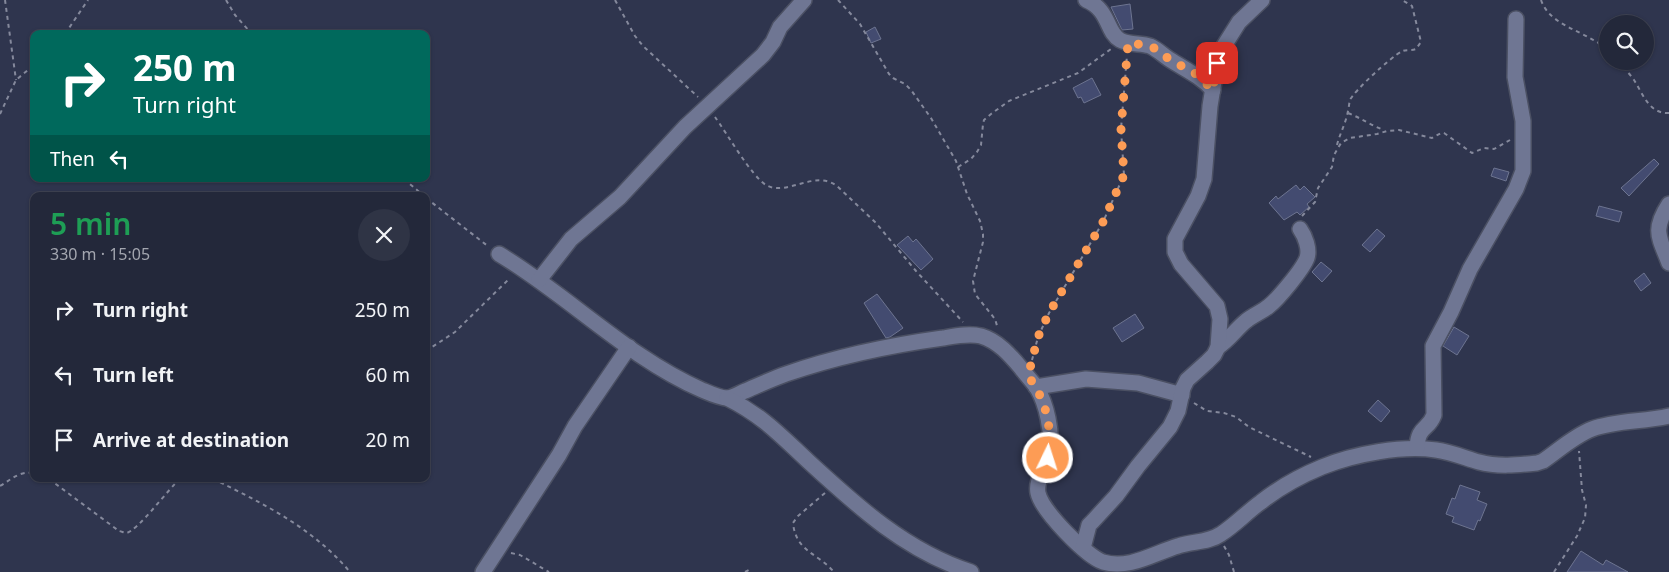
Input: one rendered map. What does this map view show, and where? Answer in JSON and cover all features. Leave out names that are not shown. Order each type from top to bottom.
[{"type":"street","points":[[539,280],[571,238],[620,197],[685,127],[763,55],[773,42],[780,27],[804,0]]},
{"type":"street","points":[[1086,0],[1096,5],[1123,41],[1154,48],[1196,74],[1213,90]]},
{"type":"street","points":[[1083,548],[1090,525],[1094,519],[1116,496],[1170,427],[1178,411],[1187,380],[1214,355],[1218,347],[1220,319],[1217,306],[1184,269],[1177,259],[1174,245],[1175,239],[1198,196],[1204,179],[1206,132],[1217,63],[1227,39],[1239,22],[1262,0]]},
{"type":"street","points":[[1418,448],[1419,434],[1434,415],[1433,346],[1470,269],[1521,178],[1523,171],[1523,132],[1515,77],[1516,19]]},
{"type":"street","points":[[1669,204],[1658,226],[1659,237],[1669,263]]},
{"type":"street","points":[[1218,347],[1247,319],[1270,305],[1304,265],[1308,246],[1300,229]]},
{"type":"street","points":[[499,254],[521,267],[629,347],[675,377],[710,393],[727,398],[748,409],[770,425],[834,485],[889,531],[943,561],[971,572]]},
{"type":"street","points":[[727,398],[788,374],[830,361],[912,343],[975,335],[989,338],[1010,355],[1032,382],[1043,403],[1050,434],[1048,458],[1038,485],[1038,495],[1049,514],[1083,548],[1113,568],[1141,560],[1178,545],[1204,541],[1217,536],[1282,487],[1324,466],[1349,458],[1418,448],[1439,450],[1492,464],[1526,464],[1543,461],[1578,436],[1592,429],[1606,425],[1669,416]]},
{"type":"street","points":[[483,572],[575,426],[629,347]]},
{"type":"street","points":[[1032,382],[1086,379],[1138,384],[1182,395]]},
{"type":"path","points":[[5,0],[16,80]]},
{"type":"path","points":[[67,30],[88,0]]},
{"type":"path","points":[[226,0],[235,15],[248,30]]},
{"type":"path","points":[[615,0],[635,36],[643,46],[708,106],[755,176],[770,187],[783,188],[803,182],[824,180],[836,186],[876,223],[916,272],[975,335]]},
{"type":"path","points":[[838,0],[860,24],[890,74],[905,84],[924,108],[958,167],[967,194],[980,220],[983,234],[983,242],[974,281],[975,294],[995,319],[1002,348]]},
{"type":"path","points":[[1300,229],[1296,226],[1296,222],[1315,202],[1318,188],[1332,167],[1340,133],[1348,113],[1350,99],[1382,65],[1400,52],[1416,49],[1421,42],[1412,6],[1402,0]]},
{"type":"path","points":[[1541,0],[1553,18],[1599,43]]},
{"type":"path","points":[[958,167],[971,159],[979,149],[983,124],[987,117],[1009,100],[1078,74],[1123,41]]},
{"type":"path","points":[[1032,382],[1038,337],[1049,313],[1103,222],[1124,175],[1121,129],[1123,41]]},
{"type":"path","points":[[0,114],[16,80],[30,68]]},
{"type":"path","points":[[1625,70],[1653,108],[1660,114],[1669,113]]},
{"type":"path","points":[[1348,113],[1387,131]]},
{"type":"path","points":[[1337,147],[1350,138],[1399,130],[1432,138],[1444,133],[1472,153],[1484,148],[1494,149],[1523,132]]},
{"type":"path","points":[[408,182],[419,192]]},
{"type":"path","points":[[430,201],[499,254]]},
{"type":"path","points":[[430,348],[456,332],[521,267]]},
{"type":"path","points":[[1182,395],[1207,411],[1236,417],[1250,427],[1324,466]]},
{"type":"path","points":[[1554,572],[1577,536],[1585,518],[1586,502],[1582,490],[1578,436]]},
{"type":"path","points":[[0,486],[16,475],[30,472]]},
{"type":"path","points":[[53,482],[119,531],[126,533],[132,531],[145,518],[176,482]]},
{"type":"path","points":[[219,482],[272,508],[315,538],[350,572]]},
{"type":"path","points":[[834,485],[792,523],[794,536],[802,546],[823,560],[834,572]]},
{"type":"path","points":[[1217,536],[1229,555],[1234,572]]},
{"type":"path","points":[[499,549],[520,555],[549,572]]},
{"type":"path","points":[[745,572],[749,570]]},
{"type":"building","points":[[1130,4],[1133,29],[1122,30],[1111,7]]},
{"type":"building","points":[[875,27],[881,39],[871,43],[866,32]]},
{"type":"building","points":[[1092,78],[1101,95],[1084,103],[1081,97],[1078,98],[1073,88]]},
{"type":"building","points":[[1654,159],[1659,164],[1629,196],[1621,188]]},
{"type":"building","points":[[1494,168],[1509,172],[1506,181],[1491,176]]},
{"type":"building","points":[[1296,185],[1300,190],[1304,186],[1315,197],[1307,204],[1309,207],[1300,215],[1297,212],[1284,220],[1269,203],[1276,196],[1278,199]]},
{"type":"building","points":[[1599,206],[1622,212],[1619,222],[1596,216]]},
{"type":"building","points":[[1377,229],[1385,236],[1370,252],[1362,245]]},
{"type":"building","points":[[908,236],[913,242],[916,239],[933,259],[921,270],[897,245]]},
{"type":"building","points":[[1321,262],[1332,271],[1322,282],[1312,272]]},
{"type":"building","points":[[1644,273],[1651,283],[1641,291],[1634,281]]},
{"type":"building","points":[[877,294],[903,328],[890,337],[886,338],[864,303]]},
{"type":"building","points":[[1135,314],[1144,328],[1122,342],[1113,328]]},
{"type":"building","points":[[1454,327],[1469,336],[1457,355],[1443,346]]},
{"type":"building","points":[[1378,400],[1390,411],[1381,422],[1368,411]]},
{"type":"building","points":[[1460,485],[1480,492],[1477,500],[1487,504],[1474,530],[1452,522],[1454,517],[1446,514],[1452,498],[1455,499]]},
{"type":"building","points":[[1581,551],[1603,565],[1606,560],[1628,572],[1567,572]]},
{"type":"route","points":[[1048,458],[1050,449],[1048,421],[1040,395],[1028,376],[1038,337],[1049,313],[1103,222],[1124,175],[1121,129],[1128,43],[1151,46],[1169,59],[1196,74],[1213,90],[1217,63]]}]
